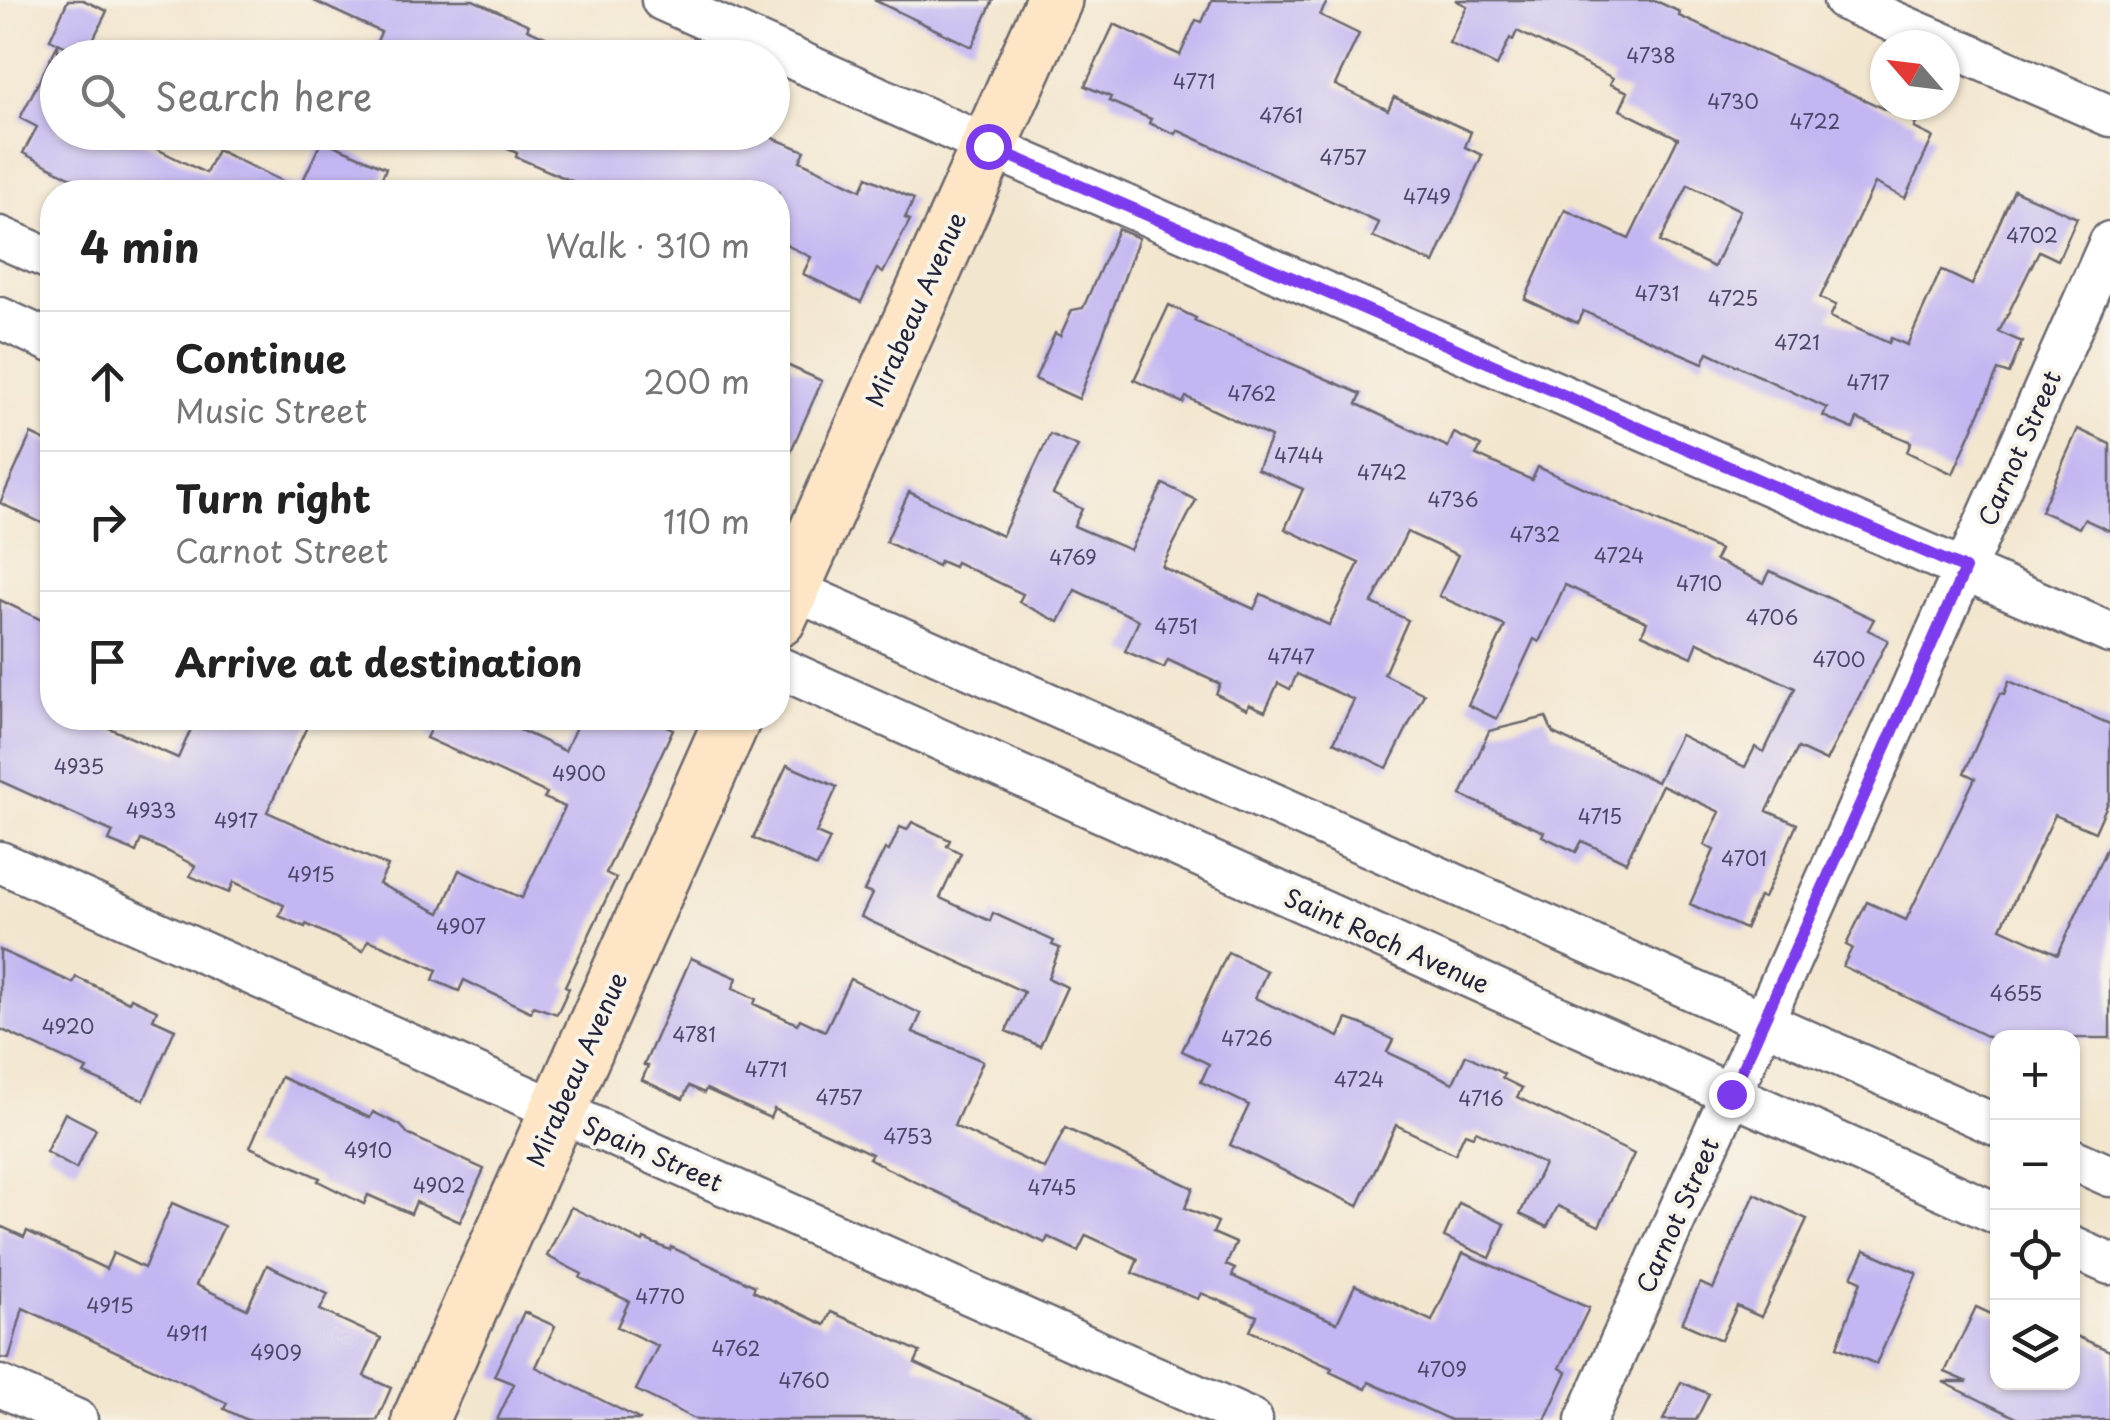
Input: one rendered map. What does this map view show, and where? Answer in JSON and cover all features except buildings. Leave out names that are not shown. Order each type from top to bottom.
[{"type":"street","points":[[662,0],[751,40]]},
{"type":"street","name":"Mirabeau Avenue","points":[[790,579],[1054,0]]},
{"type":"street","points":[[1844,0],[2110,116]]},
{"type":"street","points":[[790,57],[2110,633]]},
{"type":"street","points":[[0,237],[40,255]]},
{"type":"street","name":"Carnot Street","points":[[1586,1420],[2110,242]]},
{"type":"street","points":[[0,318],[40,336]]},
{"type":"street","points":[[790,600],[1990,1122]]},
{"type":"street","name":"Saint Roch Avenue","points":[[790,672],[1990,1210]]},
{"type":"street","name":"Mirabeau Avenue","points":[[420,1420],[729,730]]},
{"type":"street","name":"Spain Street","points":[[0,862],[1252,1420]]},
{"type":"street","points":[[2080,1163],[2110,1176]]},
{"type":"street","points":[[2080,1251],[2110,1264]]},
{"type":"street","points":[[0,1386],[76,1420]]},
{"type":"route","points":[[988,146],[1965,569],[1731,1094]]}]
